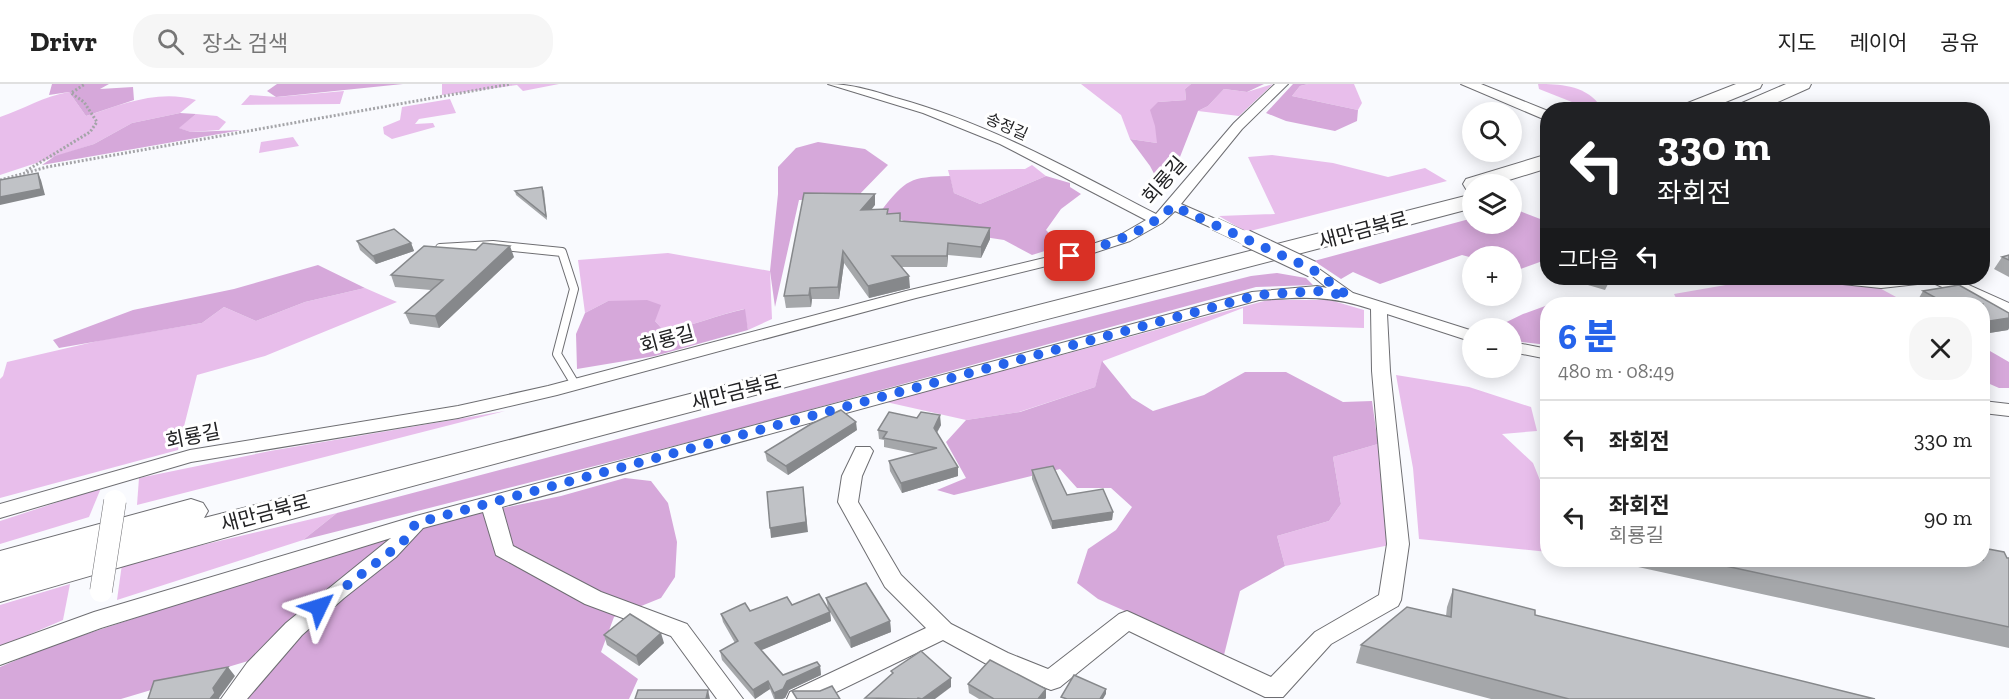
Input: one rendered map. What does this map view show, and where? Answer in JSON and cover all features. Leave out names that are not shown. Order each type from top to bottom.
[{"type":"highway","points":[[1707,102],[1753,84]]},
{"type":"highway","points":[[1761,102],[1802,85]]},
{"type":"highway","name":"새만금북로","points":[[1507,174],[1540,163]]},
{"type":"highway","points":[[1522,187],[1540,181]]},
{"type":"highway","name":"새만금북로","points":[[0,564],[381,460],[1142,271],[1462,188]]},
{"type":"highway","name":"새만금북로","points":[[0,588],[203,529],[1158,285],[1462,204]]},
{"type":"street","name":"송정길","points":[[834,84],[927,110],[1004,141],[1157,220]]},
{"type":"street","name":"회룡길","points":[[0,511],[190,456],[458,412],[575,384],[912,294],[1070,256],[1125,238],[1157,220],[1173,206],[1238,126],[1282,84]]},
{"type":"street","points":[[1468,84],[1540,113]]},
{"type":"street","points":[[1173,206],[1312,269],[1348,296]]},
{"type":"street","points":[[1951,285],[1978,297]]},
{"type":"street","points":[[0,656],[94,621],[416,523],[1258,295],[1317,291],[1348,296],[1462,333]]},
{"type":"street","points":[[1990,302],[2009,311]]},
{"type":"street","points":[[863,451],[852,476],[848,502],[893,581],[944,630],[1000,660],[1051,680],[1126,620],[1277,695],[1323,638],[1390,600],[1398,544],[1381,371],[1379,307]]},
{"type":"street","points":[[1522,349],[1540,352]]},
{"type":"street","points":[[1990,408],[2009,410]]},
{"type":"street","points":[[94,621],[120,475]]},
{"type":"street","points":[[491,503],[504,550],[593,598],[679,630],[731,699]]},
{"type":"street","points":[[233,699],[260,661],[334,593],[403,542],[416,523]]},
{"type":"street","points":[[799,699],[944,630]]},
{"type":"lane","points":[[440,248],[493,245],[562,252],[574,289],[557,354],[575,384]]},
{"type":"path","points":[[24,172],[90,132],[97,122],[84,102],[71,93],[85,84]]},
{"type":"path","points":[[0,180],[24,172],[510,84]]},
{"type":"shaded area","points":[[52,84],[109,84],[100,89],[133,87],[134,100],[86,116],[69,92],[49,95]]},
{"type":"shaded area","points":[[277,84],[403,84],[276,97],[267,91]]},
{"type":"shaded area","points":[[442,84],[559,84],[523,91],[517,85],[442,95]]},
{"type":"shaded area","points":[[1081,84],[1191,84],[1185,89],[1186,100],[1158,102],[1157,143],[1130,139],[1121,115]]},
{"type":"shaded area","points":[[1191,84],[1264,84],[1247,92],[1224,89],[1208,106],[1198,111],[1178,162],[1160,185],[1150,166],[1130,139],[1157,143],[1150,110],[1158,102],[1186,100],[1185,89]]},
{"type":"shaded area","points":[[1273,84],[1239,116],[1198,111],[1208,106],[1224,89],[1247,92]]},
{"type":"shaded area","points":[[1293,84],[1308,84],[1300,86],[1292,96],[1358,110],[1357,121],[1335,131],[1286,121],[1266,113]]},
{"type":"shaded area","points":[[1354,84],[1362,103],[1358,110],[1292,96],[1300,86]]},
{"type":"shaded area","points":[[1538,84],[1562,85],[1585,92],[1597,102],[1572,102],[1539,89]]},
{"type":"shaded area","points":[[344,91],[340,104],[241,105],[250,95],[277,97]]},
{"type":"shaded area","points":[[69,92],[86,116],[154,97],[182,97],[196,100],[180,113],[132,123],[94,144],[0,175],[0,117]]},
{"type":"shaded area","points":[[450,99],[456,113],[419,119],[415,124],[433,123],[435,127],[392,139],[384,134],[383,127],[400,120],[402,107]]},
{"type":"shaded area","points":[[180,113],[196,114],[179,128],[191,132],[242,130],[42,165],[55,156],[94,144],[132,123]]},
{"type":"shaded area","points":[[196,114],[217,116],[226,122],[219,130],[191,132],[178,128]]},
{"type":"shaded area","points":[[293,137],[299,146],[259,153],[261,142]]},
{"type":"shaded area","points":[[818,142],[865,149],[888,165],[855,199],[799,200],[775,307],[770,271],[778,194],[778,167],[796,148]]},
{"type":"shaded area","points":[[1272,155],[1333,163],[1388,177],[1425,168],[1447,181],[1246,232],[1219,216],[1275,214],[1248,157]]},
{"type":"shaded area","points":[[1032,165],[1046,176],[980,204],[954,193],[948,170],[1025,169]]},
{"type":"shaded area","points":[[950,176],[954,193],[980,204],[1046,176],[1070,183],[1070,187],[1081,194],[1061,209],[1046,230],[1061,246],[1032,255],[1004,240],[918,227],[881,211],[903,186],[910,182],[926,177]]},
{"type":"shaded area","points":[[1522,212],[1540,219],[1540,262],[1522,268],[1522,246],[1462,246],[1462,255],[1380,284],[1353,272],[1341,279],[1314,261],[1462,221],[1462,234],[1522,234]]},
{"type":"shaded area","points":[[668,253],[770,271],[772,319],[748,330],[744,309],[664,331],[655,321],[608,301],[585,313],[578,260]]},
{"type":"shaded area","points":[[318,265],[365,288],[305,302],[256,321],[224,307],[202,323],[59,348],[53,340],[133,310],[234,289]]},
{"type":"shaded area","points":[[1277,273],[1306,278],[1313,285],[1256,287],[717,435],[303,540],[337,513],[879,370],[1251,276]]},
{"type":"shaded area","points":[[1726,285],[1874,285],[1896,297],[1676,297],[1674,294]]},
{"type":"shaded area","points":[[365,288],[397,302],[265,356],[197,375],[178,450],[0,498],[0,379],[7,362],[102,340],[202,323],[224,307],[256,321],[305,302]]},
{"type":"shaded area","points":[[647,300],[661,305],[655,321],[664,331],[745,309],[748,330],[655,356],[577,369],[576,334],[585,313],[608,301]]},
{"type":"shaded area","points":[[1268,300],[1330,300],[1364,310],[1364,328],[1243,324],[1243,308],[1103,361],[1095,387],[1019,412],[966,420],[886,402]]},
{"type":"shaded area","points":[[1540,308],[1540,344],[1522,342],[1522,318],[1515,318]]},
{"type":"shaded area","points":[[1990,351],[2009,362],[2009,388],[1999,388],[1990,384]]},
{"type":"shaded area","points":[[1102,361],[1132,398],[1153,411],[1204,395],[1245,372],[1286,372],[1343,402],[1372,401],[1378,444],[1333,457],[1341,504],[1329,521],[1277,536],[1285,566],[1240,591],[1224,655],[1098,599],[1077,583],[1088,549],[1116,530],[1132,507],[1111,488],[1077,488],[1060,469],[954,495],[937,490],[966,478],[946,442],[966,420],[1020,412],[1095,387]]},
{"type":"shaded area","points":[[1396,375],[1469,387],[1531,407],[1537,431],[1502,434],[1533,463],[1540,480],[1540,551],[1419,539],[1413,468]]},
{"type":"shaded area","points":[[505,411],[137,505],[139,478],[270,451]]},
{"type":"shaded area","points":[[1378,444],[1390,545],[1285,566],[1277,536],[1329,521],[1341,504],[1333,457]]},
{"type":"shaded area","points":[[625,478],[651,481],[668,503],[677,542],[675,577],[661,598],[614,617],[601,652],[638,679],[629,699],[228,699],[248,661],[121,699],[0,699],[0,667],[50,646],[254,579],[460,517],[561,496]]},
{"type":"shaded area","points":[[101,488],[89,517],[0,544],[0,521]]},
{"type":"shaded area","points":[[337,513],[303,540],[117,600],[122,564]]},
{"type":"shaded area","points":[[70,584],[63,620],[0,647],[0,605]]},
{"type":"building","points":[[38,173],[41,189],[0,197],[0,180]]},
{"type":"building","points":[[542,187],[546,216],[515,191]]},
{"type":"building","points":[[804,193],[875,194],[861,210],[888,209],[887,214],[900,213],[900,221],[990,228],[981,247],[948,243],[947,256],[892,256],[909,276],[868,286],[843,251],[838,287],[810,288],[809,295],[784,296]]},
{"type":"building","points":[[394,229],[411,243],[373,256],[357,241]]},
{"type":"building","points":[[483,243],[510,246],[435,316],[405,313],[443,280],[391,275],[424,246],[476,250]]},
{"type":"building","points":[[1959,285],[1980,297],[1934,297],[1923,291]]},
{"type":"building","points":[[1990,302],[2009,313],[2009,318],[1990,321]]},
{"type":"building","points":[[841,410],[856,422],[786,466],[765,452],[811,424]]},
{"type":"building","points":[[889,412],[917,418],[921,412],[940,415],[934,428],[958,467],[901,483],[889,461],[937,448],[883,438],[887,432],[878,430]]},
{"type":"building","points":[[1053,466],[1067,495],[1103,489],[1113,512],[1052,521],[1032,470]]},
{"type":"building","points":[[803,487],[806,522],[770,528],[767,492]]},
{"type":"building","points":[[1990,549],[2004,552],[2009,558],[2009,627],[1730,567],[1990,567]]},
{"type":"building","points":[[866,583],[890,621],[850,638],[826,598]]},
{"type":"building","points":[[1453,589],[1535,610],[1535,615],[1875,699],[1569,699],[1361,645],[1407,607],[1451,617]]},
{"type":"building","points":[[819,594],[830,612],[755,643],[783,675],[817,662],[820,666],[787,681],[783,689],[774,693],[768,681],[753,690],[720,651],[738,641],[721,614],[745,603],[750,611],[787,597],[792,605]]},
{"type":"building","points":[[630,614],[661,633],[636,656],[604,635]]},
{"type":"building","points":[[921,651],[951,678],[922,699],[865,698],[893,673],[891,671]]},
{"type":"building","points":[[990,660],[1046,689],[1038,699],[994,699],[968,684]]},
{"type":"building","points":[[228,667],[213,688],[215,693],[210,699],[148,699],[154,681]]},
{"type":"building","points":[[1074,675],[1106,689],[1100,699],[1061,697]]},
{"type":"building","points":[[832,686],[840,699],[797,699],[792,691],[820,691]]},
{"type":"building","points":[[638,690],[708,690],[706,699],[635,699]]},
{"type":"route","points":[[319,607],[334,593],[403,542],[416,523],[1258,295],[1317,291],[1348,296],[1312,269],[1173,206],[1157,220],[1125,238],[1070,256]]}]
